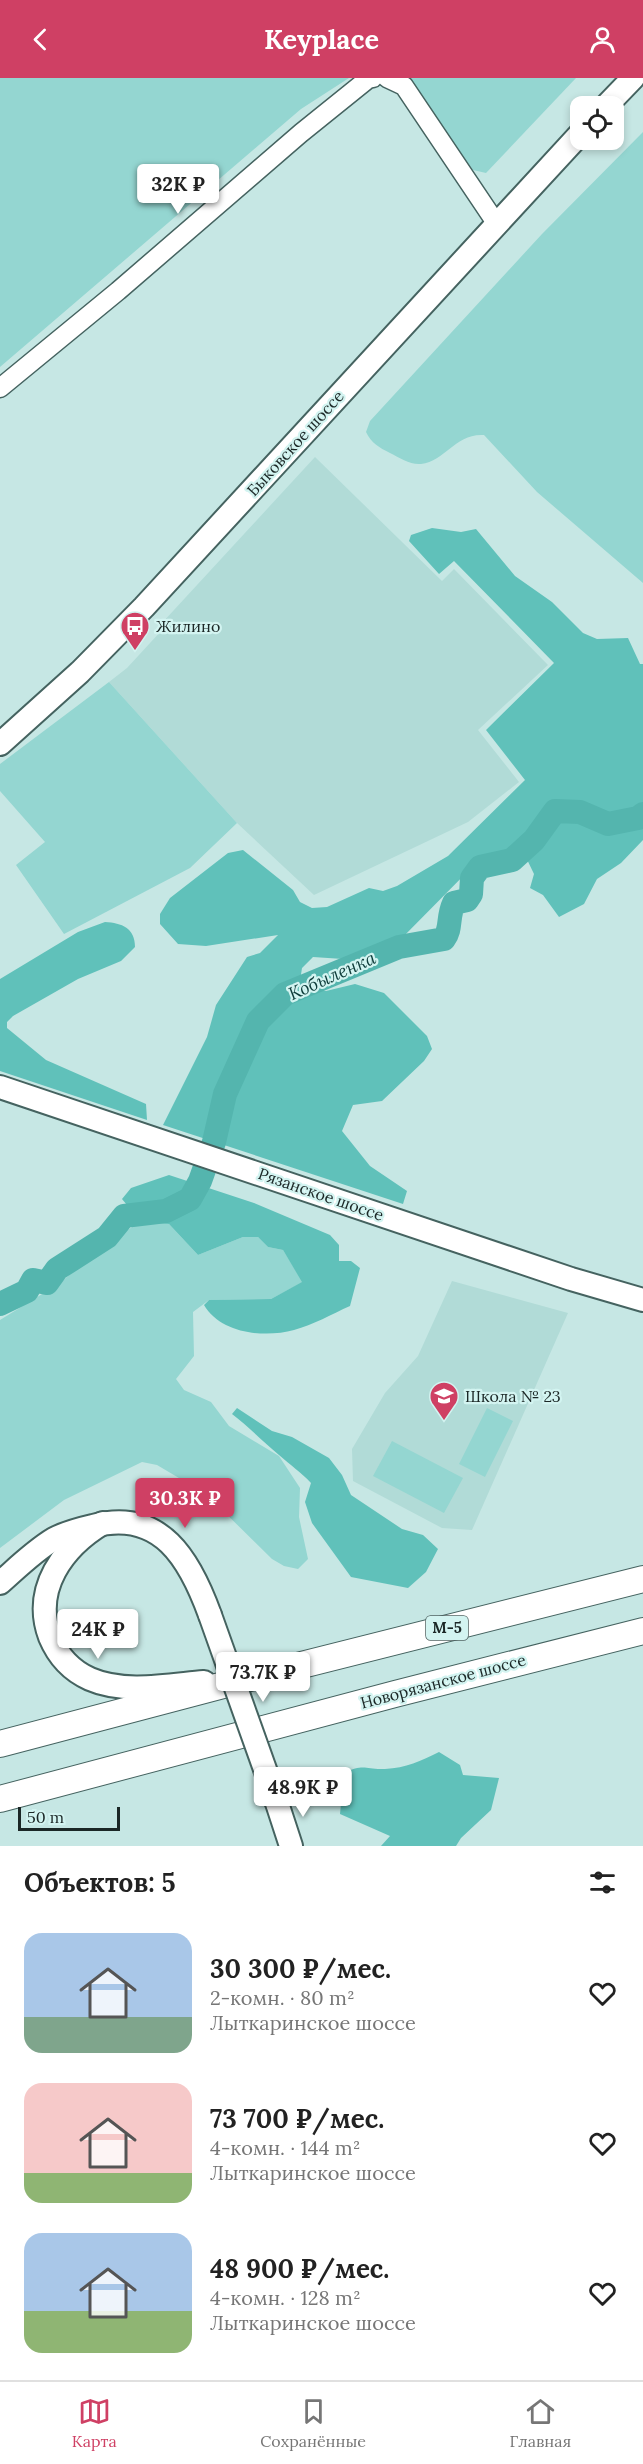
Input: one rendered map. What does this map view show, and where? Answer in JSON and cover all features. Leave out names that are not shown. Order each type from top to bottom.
[{"type":"highway","name":"М-5","points":[[0,1744],[643,1579]]},
{"type":"highway","name":"Новорязанское шоссе","points":[[0,1799],[643,1631]]},
{"type":"main road","points":[[616,96],[633,78]]},
{"type":"main road","name":"Быковское шоссе","points":[[0,744],[80,672],[144,607],[570,145]]},
{"type":"main road","name":"Рязанское шоссе","points":[[0,1087],[571,1279],[643,1300]]},
{"type":"main road","points":[[0,1583],[55,1539],[103,1523],[123,1521],[145,1527],[165,1537],[192,1571],[210,1615],[291,1846]]},
{"type":"main road","points":[[103,1523],[69,1549],[50,1579],[46,1592],[44,1605],[48,1631],[53,1644],[68,1665],[91,1679],[126,1686],[165,1686],[250,1678]]},
{"type":"street","points":[[0,388],[118,291],[301,133],[368,79],[373,78]]},
{"type":"street","points":[[387,78],[404,86],[496,223]]},
{"type":"shaded area","points":[[0,78],[349,78],[301,109],[0,367]]},
{"type":"shaded area","points":[[403,78],[576,78],[486,173],[473,170]]},
{"type":"shaded area","points":[[643,132],[643,583],[537,492],[484,435],[465,438],[430,462],[417,464],[405,461],[379,447],[366,432],[370,421],[542,234]]},
{"type":"shaded area","points":[[315,457],[442,581],[454,569],[548,665],[478,730],[519,782],[468,822],[314,895],[237,823],[109,682],[127,668],[162,630],[162,623]]},
{"type":"shaded area","points":[[432,528],[461,532],[476,529],[515,576],[552,602],[583,633],[597,639],[628,638],[640,664],[643,664],[643,840],[621,863],[597,879],[584,904],[559,917],[543,895],[530,888],[534,874],[521,847],[480,859],[399,941],[343,959],[313,957],[302,968],[300,981],[311,988],[326,991],[355,984],[384,993],[427,1036],[432,1049],[424,1061],[382,1101],[353,1105],[342,1131],[370,1166],[407,1191],[403,1204],[163,1125],[207,1037],[216,1005],[247,957],[260,953],[278,935],[206,946],[178,944],[160,924],[160,914],[170,898],[228,853],[243,850],[293,890],[300,902],[312,908],[327,907],[369,888],[383,891],[397,886],[448,856],[525,780],[486,730],[554,663],[454,561],[439,574],[409,541],[411,535]]},
{"type":"shaded area","points":[[109,682],[237,823],[190,868],[64,934],[16,865],[45,842],[0,791],[0,764]]},
{"type":"shaded area","points":[[105,922],[122,925],[130,931],[135,947],[121,961],[78,979],[13,1016],[7,1022],[7,1028],[46,1060],[146,1104],[147,1120],[0,1071],[0,979],[78,932]]},
{"type":"shaded area","points":[[169,1175],[254,1203],[330,1235],[339,1245],[339,1261],[351,1261],[360,1268],[350,1306],[294,1330],[270,1334],[244,1331],[221,1322],[204,1305],[209,1300],[271,1299],[302,1282],[283,1250],[268,1247],[258,1237],[243,1237],[198,1255],[169,1224],[141,1222],[122,1199],[131,1188]]},
{"type":"shaded area","points":[[141,1222],[169,1224],[198,1255],[243,1237],[258,1237],[268,1247],[283,1250],[303,1282],[271,1299],[209,1300],[193,1312],[194,1356],[176,1379],[184,1390],[211,1402],[229,1426],[279,1456],[300,1488],[299,1517],[308,1559],[298,1569],[284,1566],[272,1559],[206,1494],[157,1465],[142,1462],[64,1500],[0,1548],[0,1320],[60,1283],[110,1240]]},
{"type":"shaded area","name":"Школа № 23","points":[[452,1281],[568,1313],[472,1530],[442,1528],[353,1481],[352,1449],[385,1393],[418,1356]]},
{"type":"shaded area","points":[[237,1408],[272,1431],[292,1437],[329,1458],[342,1475],[351,1495],[402,1529],[423,1535],[438,1549],[426,1572],[408,1588],[351,1577],[312,1523],[305,1502],[311,1483],[232,1414]]},
{"type":"shaded area","points":[[487,1408],[513,1421],[485,1477],[459,1464]]},
{"type":"shaded area","points":[[392,1441],[463,1478],[444,1513],[373,1476]]},
{"type":"shaded area","points":[[439,1752],[460,1765],[463,1775],[499,1778],[491,1810],[461,1838],[456,1846],[381,1846],[390,1836],[340,1814],[344,1773],[361,1768],[385,1769],[407,1766]]},
{"type":"waterway","name":"Кобыленка","points":[[0,1304],[27,1291],[33,1280],[47,1283],[57,1269],[107,1237],[124,1216],[166,1211],[190,1199],[200,1181],[214,1142],[225,1094],[258,1021],[285,994],[399,947],[444,939],[454,903],[467,900],[471,894],[472,878],[480,867],[512,860],[534,840],[555,811],[580,812],[608,824],[638,818],[643,814]]},
{"type":"place","name":"Жилино","points":[[135,652]]},
{"type":"place","name":"Школа № 23","points":[[444,1422]]}]
